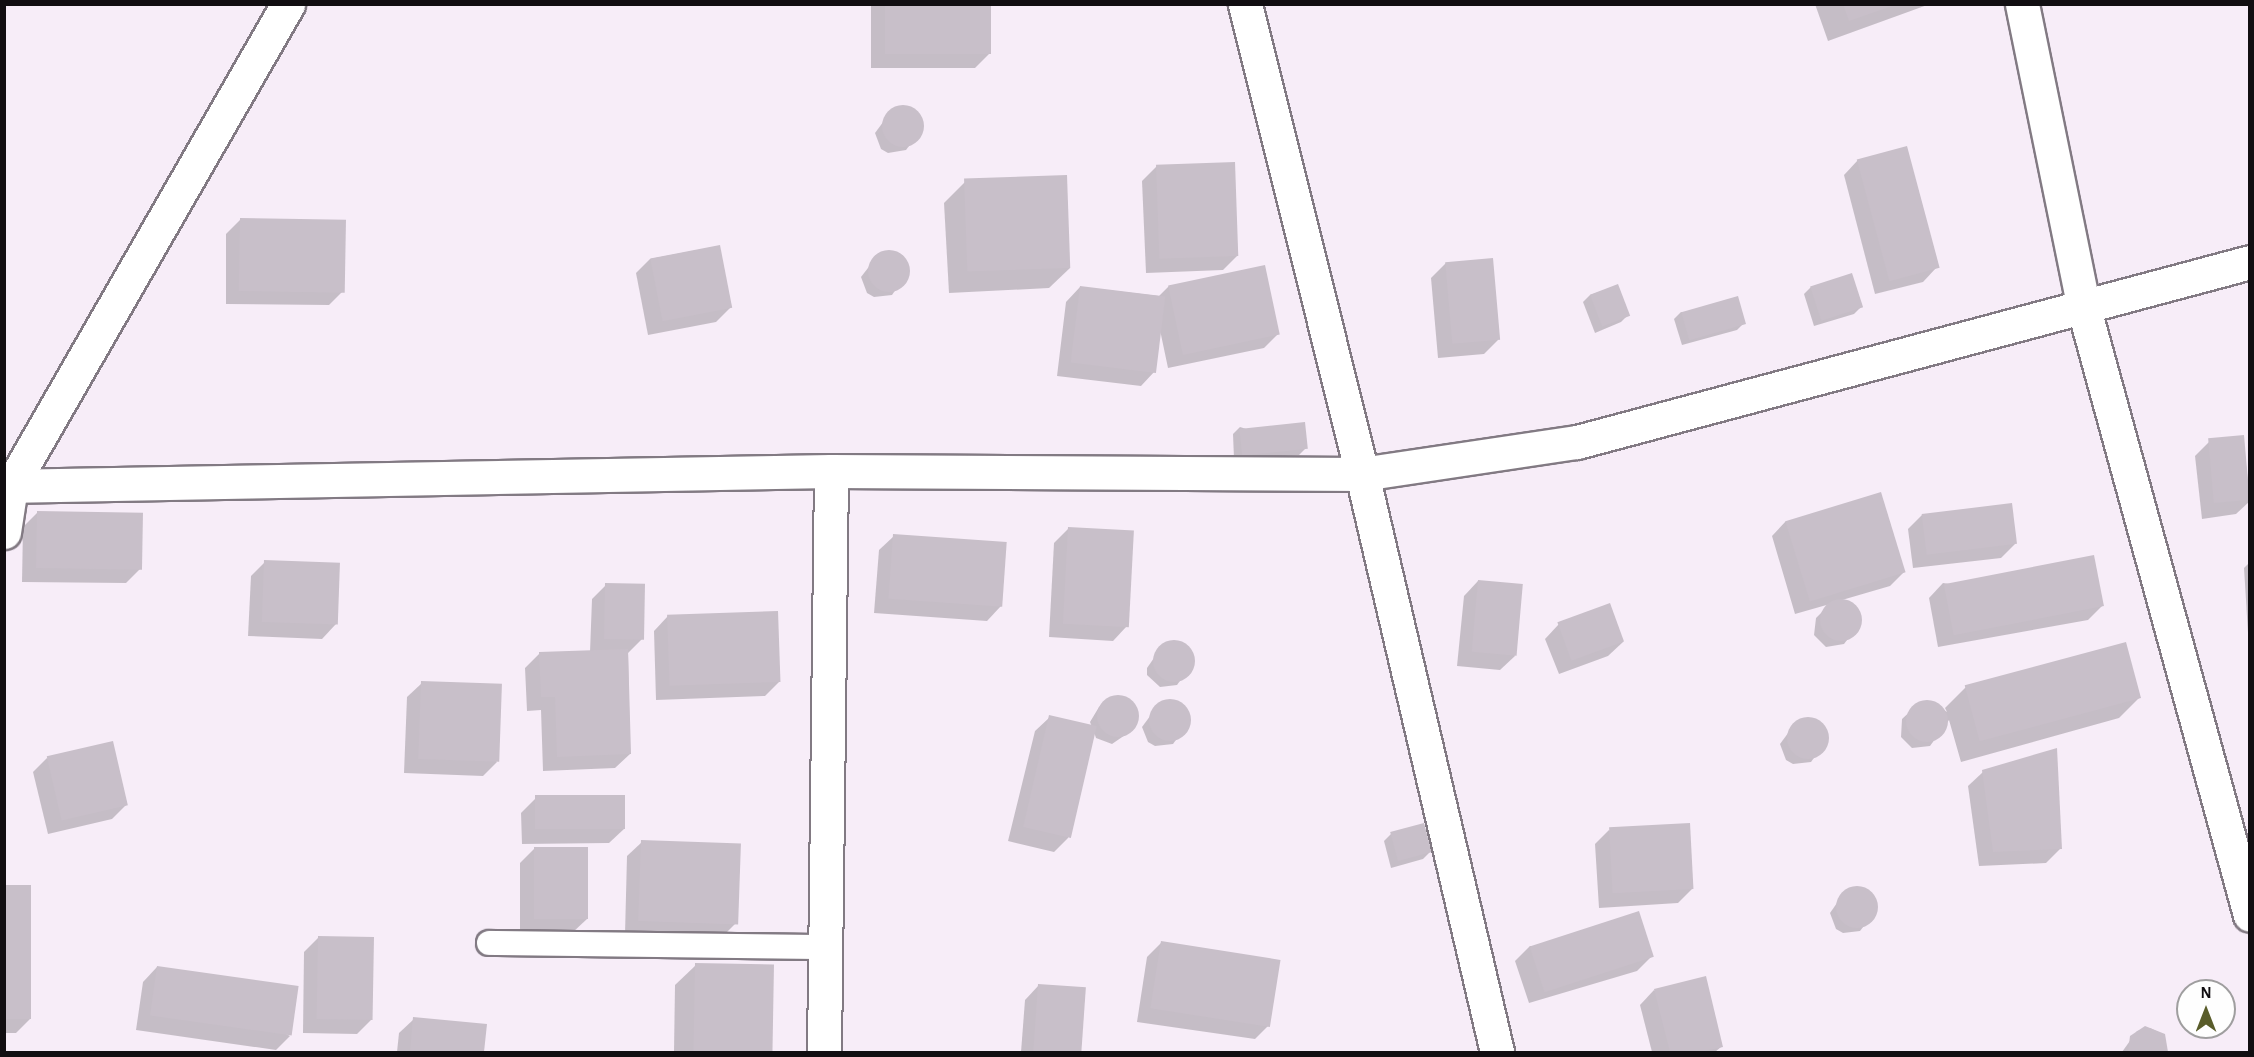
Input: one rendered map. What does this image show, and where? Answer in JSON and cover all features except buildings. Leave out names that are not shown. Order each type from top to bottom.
[{"type":"street","points":[[4,532],[8,486],[288,4]]},
{"type":"street","points":[[1245,4],[1362,474],[1497,1053]]},
{"type":"street","points":[[2022,4],[2084,309],[2250,915]]},
{"type":"street","points":[[8,486],[831,471],[1362,474],[1577,442],[2084,309],[2250,262]]},
{"type":"street","points":[[824,1053],[831,471]]},
{"type":"lane","points":[[489,943],[825,947]]}]
